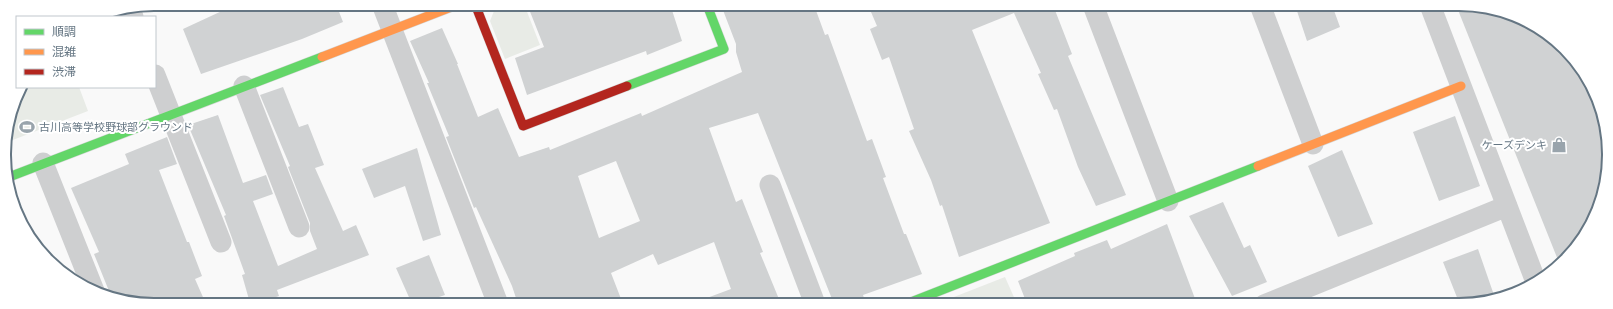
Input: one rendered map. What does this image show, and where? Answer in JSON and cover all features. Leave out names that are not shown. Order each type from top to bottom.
[{"type":"street","points":[[385,11],[496,298]]},
{"type":"street","points":[[12,175],[442,11]]},
{"type":"street","points":[[479,11],[523,126],[724,49],[710,11]]},
{"type":"street","points":[[1095,11],[1168,201]]},
{"type":"street","points":[[1262,11],[1313,144]]},
{"type":"street","points":[[1432,11],[1534,277]]},
{"type":"street","points":[[156,78],[221,242]]},
{"type":"street","points":[[244,86],[299,227]]},
{"type":"street","points":[[921,298],[1461,86]]},
{"type":"street","points":[[43,163],[91,283]]},
{"type":"street","points":[[770,185],[813,298]]},
{"type":"street","points":[[1279,298],[1507,206]]},
{"type":"shaded area","points":[[494,11],[527,11],[540,45],[505,59],[490,21]]},
{"type":"shaded area","name":"古川高等学校野球部グラウンド","points":[[28,88],[79,88],[88,111],[12,140],[16,117]]},
{"type":"shaded area","points":[[1005,277],[1014,298],[951,298]]},
{"type":"building","points":[[222,11],[339,11],[343,22],[302,39],[201,74],[183,29]]},
{"type":"building","points":[[530,11],[672,11],[682,41],[647,55],[646,51],[527,95],[515,58],[544,47]]},
{"type":"building","points":[[723,11],[816,11],[825,35],[828,34],[867,141],[872,139],[886,177],[883,178],[904,234],[906,234],[922,274],[863,295],[864,298],[832,298],[758,113],[709,128],[736,202],[742,199],[763,252],[760,253],[779,298],[707,298],[731,289],[714,242],[658,265],[653,254],[611,273],[621,298],[516,298],[476,207],[474,208],[446,137],[449,136],[427,83],[429,83],[410,41],[442,28],[458,64],[478,117],[498,108],[519,157],[549,147],[550,150],[641,113],[642,116],[742,72],[736,52],[736,44]],"holes":[[[616,161],[640,221],[599,238],[578,176]]]},
{"type":"building","points":[[871,11],[1055,11],[1072,54],[1068,56],[1126,195],[1096,206],[1078,167],[1057,109],[1054,110],[1038,74],[1041,73],[1014,13],[972,30],[1050,223],[959,257],[942,205],[940,206],[931,180],[909,131],[914,129],[889,57],[882,60],[870,29],[877,26]]},
{"type":"building","points":[[1297,11],[1334,11],[1340,27],[1307,41]]},
{"type":"building","name":"ケーズデンキ","points":[[1458,11],[1477,12],[1496,16],[1522,26],[1538,35],[1560,53],[1572,67],[1583,83],[1591,100],[1597,117],[1602,145],[1602,164],[1597,192],[1583,226],[1572,242],[1557,258]]},
{"type":"building","points":[[283,87],[299,127],[308,124],[324,165],[315,168],[343,231],[356,225],[369,255],[277,290],[279,296],[273,298],[249,298],[242,275],[245,274],[224,216],[226,215],[188,125],[218,115],[243,183],[266,175],[273,194],[253,201],[278,266],[317,249],[310,231],[310,223],[288,167],[290,166],[260,95]]},
{"type":"building","points":[[1455,116],[1480,186],[1439,201],[1413,132]]},
{"type":"building","points":[[167,137],[177,164],[159,170],[202,276],[195,279],[203,298],[145,298],[109,290],[94,254],[99,252],[71,188],[129,164],[125,154]]},
{"type":"building","points":[[417,148],[441,235],[423,241],[405,186],[374,198],[362,169]]},
{"type":"building","points":[[1342,150],[1373,224],[1338,237],[1308,166]]},
{"type":"building","points":[[1223,202],[1244,248],[1250,245],[1267,282],[1232,296],[1189,216]]},
{"type":"building","points":[[1167,224],[1195,298],[1025,298],[1018,281],[1075,256],[1074,253],[1107,240],[1111,249]]},
{"type":"building","points":[[1478,249],[1493,294],[1477,297],[1457,298],[1443,262]]},
{"type":"building","points":[[429,255],[445,295],[436,298],[409,298],[396,268]]},
{"type":"traffic: fast","points":[[627,86],[724,49],[709,11]]},
{"type":"traffic: fast","points":[[13,176],[322,57]]},
{"type":"traffic: fast","points":[[921,298],[1258,166]]},
{"type":"traffic: slow","points":[[322,57],[441,11]]},
{"type":"traffic: slow","points":[[1258,166],[1461,86]]},
{"type":"traffic: jam","points":[[478,11],[523,126],[627,86]]},
{"type":"place","name":"古川高等学校野球部グラウンド","points":[[27,127]]},
{"type":"place","name":"ケーズデンキ","points":[[1559,145]]}]
